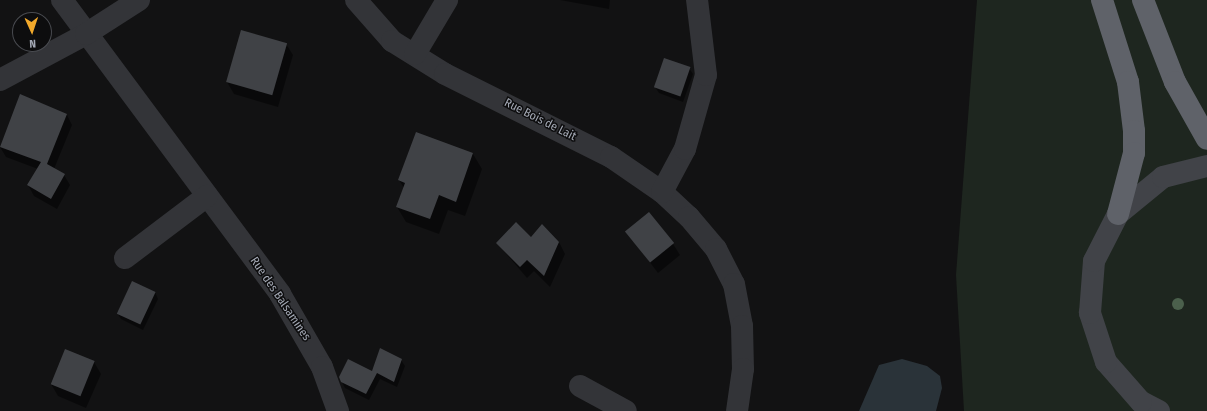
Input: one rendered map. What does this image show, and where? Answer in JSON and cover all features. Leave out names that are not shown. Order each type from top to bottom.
[{"type":"highway","points":[[1102,0],[1128,82],[1134,131],[1134,153],[1118,214]]},
{"type":"highway","points":[[1143,0],[1175,82],[1207,139]]},
{"type":"main road","points":[[1159,411],[1141,402],[1106,362],[1090,313],[1094,261],[1118,214],[1163,177],[1207,166]]},
{"type":"street","name":"Rue des Balsamines","points":[[62,0],[207,196],[306,335],[338,411]]},
{"type":"street","points":[[0,80],[86,34],[139,0]]},
{"type":"street","name":"Rue Bois de Lait","points":[[356,0],[392,41],[446,74],[611,157],[662,192],[716,249],[734,284],[742,326],[743,369],[737,411]]},
{"type":"street","points":[[415,54],[447,0]]},
{"type":"street","points":[[662,192],[685,149],[706,75],[697,0]]},
{"type":"street","points":[[125,258],[207,196]]},
{"type":"street","points":[[580,386],[626,411]]},
{"type":"shaded area","points":[[977,0],[1207,0],[1207,411],[964,411],[956,275]]},
{"type":"shaded area","points":[[902,359],[927,366],[940,376],[942,388],[936,411],[859,411],[879,365]]},
{"type":"building","points":[[241,30],[287,43],[272,95],[226,82]]},
{"type":"building","points":[[664,58],[690,67],[680,96],[654,87]]},
{"type":"building","points":[[20,94],[67,114],[47,164],[65,174],[51,199],[27,185],[41,162],[0,147]]},
{"type":"building","points":[[416,132],[473,153],[456,202],[439,195],[430,219],[396,207],[405,183],[398,180]]},
{"type":"building","points":[[649,212],[674,243],[650,263],[625,232]]},
{"type":"building","points":[[516,222],[531,237],[542,224],[559,242],[544,276],[527,260],[520,267],[496,243]]},
{"type":"building","points":[[132,281],[156,292],[140,325],[117,314]]},
{"type":"building","points":[[380,348],[402,359],[394,382],[377,373],[366,394],[341,382],[339,377],[348,359],[372,371]]},
{"type":"building","points":[[65,349],[95,361],[80,396],[51,384]]}]
